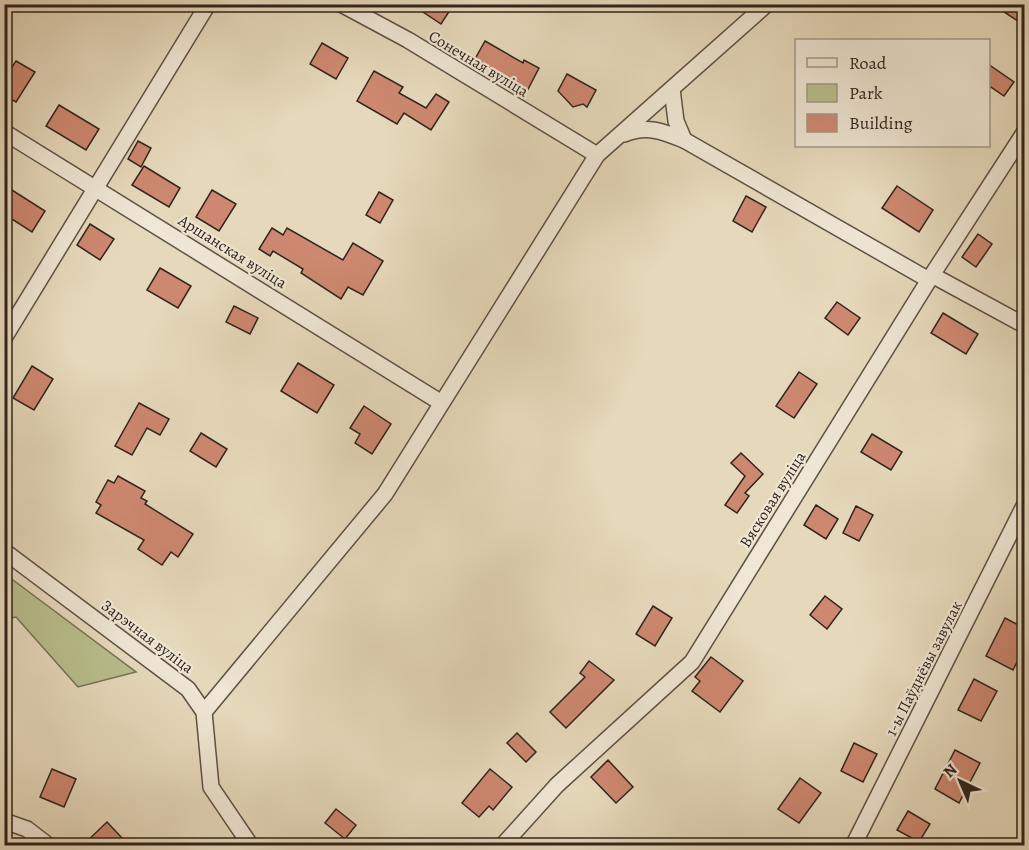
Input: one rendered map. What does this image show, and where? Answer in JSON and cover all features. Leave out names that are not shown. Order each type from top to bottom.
[{"type":"street","points":[[4,338],[208,4]]},
{"type":"street","name":"Сонечная вуліца","points":[[341,4],[408,40],[597,156]]},
{"type":"street","points":[[204,712],[385,494],[440,402],[597,156],[613,139],[767,4]]},
{"type":"street","points":[[672,89],[676,121],[684,140]]},
{"type":"street","points":[[613,139],[641,129],[651,129],[684,140],[930,278],[1024,325]]},
{"type":"street","name":"Аршанская вуліца","points":[[4,132],[95,186],[440,402]]},
{"type":"street","name":"Вясковая вуліца","points":[[502,846],[557,785],[692,662],[930,278],[1024,132]]},
{"type":"street","name":"1-ы Паўднёвы завулак","points":[[853,846],[1024,506]]},
{"type":"street","name":"Зарэчная вуліца","points":[[4,551],[188,689],[204,712],[212,787],[251,846]]},
{"type":"street","points":[[4,821],[27,829],[49,846]]},
{"type":"green space","points":[[5,574],[136,672],[78,687],[16,617],[5,619]]},
{"type":"building","points":[[411,4],[454,4],[441,24]]},
{"type":"building","points":[[992,4],[1024,4],[1024,25]]},
{"type":"building","points":[[485,41],[523,63],[524,60],[539,68],[524,97],[509,89],[513,81],[475,59]]},
{"type":"building","points":[[322,43],[348,58],[336,79],[310,64]]},
{"type":"building","points":[[16,61],[35,72],[16,102],[4,95],[4,79]]},
{"type":"building","points":[[990,65],[1014,82],[1004,96],[990,86]]},
{"type":"building","points":[[374,71],[403,87],[399,93],[426,108],[436,94],[449,102],[431,130],[404,113],[397,124],[357,101]]},
{"type":"building","points":[[567,74],[596,90],[587,107],[583,104],[573,107],[558,91]]},
{"type":"building","points":[[59,105],[99,129],[86,150],[46,126]]},
{"type":"building","points":[[138,141],[151,148],[141,167],[128,159]]},
{"type":"building","points":[[144,166],[180,188],[169,207],[132,185]]},
{"type":"building","points":[[4,185],[45,211],[32,232],[4,214]]},
{"type":"building","points":[[897,186],[933,210],[919,232],[882,208]]},
{"type":"building","points":[[212,190],[236,204],[219,231],[196,217]]},
{"type":"building","points":[[379,192],[393,200],[380,223],[366,215]]},
{"type":"building","points":[[746,196],[766,207],[752,232],[733,221]]},
{"type":"building","points":[[90,224],[114,239],[100,260],[77,245]]},
{"type":"building","points":[[272,228],[283,235],[287,228],[343,260],[353,243],[383,261],[363,295],[348,287],[341,299],[301,273],[303,269],[273,251],[270,256],[259,249]]},
{"type":"building","points":[[978,234],[992,244],[976,267],[962,257]]},
{"type":"building","points":[[160,268],[191,286],[178,308],[147,290]]},
{"type":"building","points":[[837,302],[860,318],[848,335],[825,318]]},
{"type":"building","points":[[234,306],[258,318],[250,334],[226,322]]},
{"type":"building","points":[[943,313],[978,334],[966,354],[931,333]]},
{"type":"building","points":[[298,363],[334,385],[317,413],[281,391]]},
{"type":"building","points":[[32,366],[53,379],[34,410],[13,398]]},
{"type":"building","points":[[799,372],[817,384],[794,418],[776,406]]},
{"type":"building","points":[[139,403],[169,419],[160,435],[147,428],[132,455],[115,446]]},
{"type":"building","points":[[364,406],[391,424],[372,454],[355,443],[360,434],[350,428]]},
{"type":"building","points":[[201,433],[227,449],[216,467],[190,451]]},
{"type":"building","points":[[872,434],[902,452],[891,470],[861,452]]},
{"type":"building","points":[[741,453],[763,474],[745,493],[749,496],[737,513],[725,505],[745,476],[731,463]]},
{"type":"building","points":[[118,476],[145,491],[141,498],[147,501],[145,504],[193,534],[178,557],[171,552],[162,565],[138,549],[144,540],[96,513],[101,505],[96,502],[108,480],[114,483]]},
{"type":"building","points":[[816,505],[838,519],[826,539],[804,525]]},
{"type":"building","points":[[856,506],[873,515],[859,541],[843,533]]},
{"type":"building","points":[[825,596],[842,609],[827,629],[810,615]]},
{"type":"building","points":[[653,606],[672,618],[655,646],[636,634]]},
{"type":"building","points":[[1005,618],[1024,628],[1024,648],[1013,670],[986,656]]},
{"type":"building","points":[[711,657],[743,681],[720,712],[692,691],[700,681],[695,677]]},
{"type":"building","points":[[589,661],[614,680],[566,728],[550,712],[585,677],[580,673]]},
{"type":"building","points":[[974,679],[997,691],[981,721],[958,710]]},
{"type":"building","points":[[517,733],[536,752],[526,762],[507,743]]},
{"type":"building","points":[[854,743],[877,754],[863,782],[841,771]]},
{"type":"building","points":[[955,750],[980,763],[959,803],[935,789]]},
{"type":"building","points":[[608,760],[633,787],[616,803],[591,777]]},
{"type":"building","points":[[52,769],[76,779],[64,807],[40,797]]},
{"type":"building","points":[[490,769],[512,787],[493,810],[489,806],[479,817],[462,803]]},
{"type":"building","points":[[800,778],[821,793],[799,823],[778,809]]},
{"type":"building","points":[[336,809],[356,825],[345,839],[325,823]]},
{"type":"building","points":[[908,811],[930,824],[919,842],[897,830]]},
{"type":"building","points":[[107,822],[122,838],[114,846],[82,846]]}]
